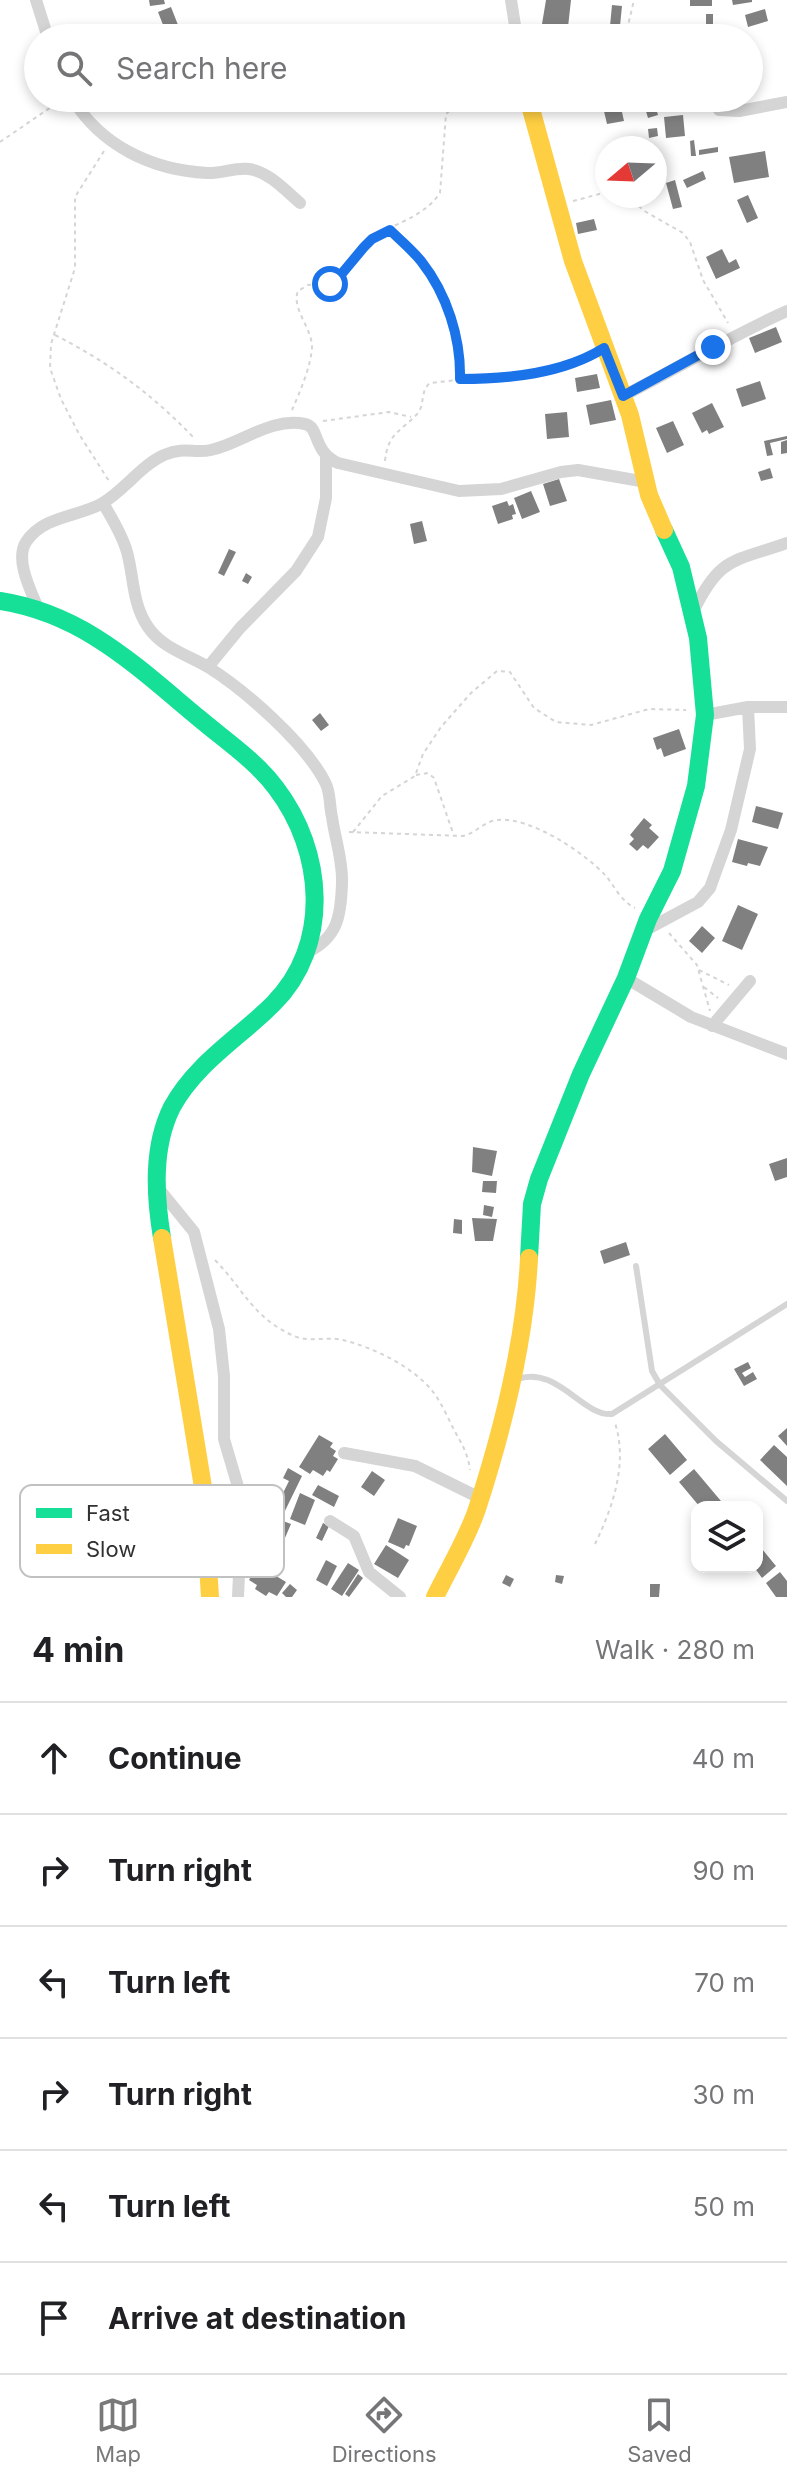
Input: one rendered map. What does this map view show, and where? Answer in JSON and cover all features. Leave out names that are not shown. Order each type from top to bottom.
[{"type":"main road","points":[[435,1597],[471,1526],[476,1496],[519,1355],[527,1307],[532,1204],[539,1179],[551,1144],[672,871],[696,786],[704,712],[698,638],[681,567],[662,528],[646,482],[623,396],[556,205],[532,112]]},
{"type":"main road","points":[[0,601],[37,606],[79,627],[129,662],[241,754],[275,786],[304,832],[311,859],[316,906],[314,929],[295,978],[276,1002],[220,1047],[200,1068],[179,1096],[167,1120],[158,1152],[157,1187],[165,1252],[203,1485]]},
{"type":"street","points":[[36,0],[44,24]]},
{"type":"street","points":[[511,0],[515,24]]},
{"type":"street","points":[[763,106],[787,102]]},
{"type":"street","points":[[81,112],[111,141],[141,159],[173,169],[210,174],[250,169],[264,174],[300,203]]},
{"type":"street","points":[[623,396],[734,335],[787,311]]},
{"type":"street","points":[[37,606],[27,580],[23,556],[24,545],[43,526],[103,503],[163,456],[185,448],[208,451],[284,425],[311,427],[326,458],[438,488],[474,492],[501,489],[578,470],[646,482]]},
{"type":"street","points":[[208,667],[240,628],[296,571],[318,537],[326,498],[326,458]]},
{"type":"street","points":[[103,503],[120,531],[139,611],[149,630],[182,654],[208,667],[272,718],[324,780],[330,793],[343,875],[338,918],[323,946],[306,953]]},
{"type":"street","points":[[693,612],[711,578],[721,569],[747,554],[787,543]]},
{"type":"street","points":[[650,924],[698,902],[714,878],[731,830],[750,749],[748,707]]},
{"type":"street","points":[[704,712],[787,707]]},
{"type":"street","points":[[626,978],[670,1006],[787,1054]]},
{"type":"street","points":[[713,1024],[750,981]]},
{"type":"street","points":[[157,1187],[185,1218],[197,1241],[219,1329],[224,1376],[224,1439],[238,1485]]},
{"type":"street","points":[[344,1453],[415,1466],[476,1496]]},
{"type":"street","points":[[330,1521],[354,1536],[369,1572],[400,1597]]},
{"type":"street","points":[[238,1597],[239,1577]]},
{"type":"lane","points":[[636,1266],[652,1371],[660,1385],[716,1441],[787,1501]]},
{"type":"lane","points":[[511,1381],[540,1377],[604,1415],[612,1414],[787,1304]]},
{"type":"path","points":[[628,24],[634,0]]},
{"type":"path","points":[[0,142],[44,112]]},
{"type":"path","points":[[284,425],[294,407],[311,356],[310,335],[296,302],[298,291],[308,285],[334,283],[372,239],[421,212],[440,193],[448,112]]},
{"type":"path","points":[[111,141],[85,177],[75,197],[75,268],[50,354],[55,384],[79,434],[117,491]]},
{"type":"path","points":[[556,205],[595,195]]},
{"type":"path","points":[[641,208],[683,233],[690,242],[703,280],[734,335]]},
{"type":"path","points":[[390,230],[423,263],[442,298],[457,337],[460,379]]},
{"type":"path","points":[[55,335],[122,373],[208,451]]},
{"type":"path","points":[[385,476],[391,437],[420,411],[425,387],[430,383],[570,366],[604,348]]},
{"type":"path","points":[[311,427],[336,418],[378,413],[412,417]]},
{"type":"path","points":[[415,776],[423,754],[441,727],[471,693],[497,671],[510,672],[534,708],[545,716],[573,725],[601,724],[649,709],[704,712]]},
{"type":"path","points":[[353,832],[382,796],[415,776],[428,773],[434,778],[454,836]]},
{"type":"path","points":[[334,830],[454,836],[469,835],[488,822],[498,820],[510,820],[541,829],[588,860],[605,875],[629,905],[692,957],[699,970],[713,1024]]},
{"type":"path","points":[[699,970],[718,978],[739,993]]},
{"type":"path","points":[[703,985],[728,1006]]},
{"type":"path","points":[[197,1241],[264,1318],[297,1338],[339,1339],[372,1351],[398,1364],[430,1388],[468,1456],[476,1496]]},
{"type":"path","points":[[595,1544],[610,1506],[620,1466],[617,1430],[612,1414]]},
{"type":"building","points":[[149,0],[164,0],[165,4],[150,6]]},
{"type":"building","points":[[546,0],[571,0],[568,24],[542,24]]},
{"type":"building","points":[[690,0],[712,0],[712,6],[690,6]]},
{"type":"building","points":[[732,0],[752,0],[752,2],[733,5]]},
{"type":"building","points":[[612,5],[622,6],[620,24],[610,24]]},
{"type":"building","points":[[171,7],[178,24],[163,24],[158,12]]},
{"type":"building","points":[[765,9],[768,21],[747,24],[745,15]]},
{"type":"building","points":[[706,14],[713,14],[713,24],[706,24]]},
{"type":"building","points":[[604,112],[622,112],[624,121],[607,124]]},
{"type":"building","points":[[646,112],[657,112],[658,115],[648,118]]},
{"type":"building","points":[[683,115],[685,136],[667,138],[664,117]]},
{"type":"building","points":[[657,128],[658,136],[649,136],[648,129]]},
{"type":"building","points":[[694,140],[696,156],[691,156],[690,141]]},
{"type":"building","points":[[718,147],[718,152],[699,155],[699,150]]},
{"type":"building","points":[[765,151],[769,177],[734,183],[729,157]]},
{"type":"building","points":[[703,171],[706,179],[687,188],[683,180]]},
{"type":"building","points":[[675,180],[682,207],[673,209],[667,183]]},
{"type":"building","points":[[748,195],[758,218],[747,223],[737,200]]},
{"type":"building","points":[[594,219],[597,230],[578,234],[576,223]]},
{"type":"building","points":[[722,249],[729,263],[736,259],[740,268],[716,279],[706,257]]},
{"type":"building","points":[[776,327],[782,342],[755,353],[749,338]]},
{"type":"building","points":[[597,374],[600,388],[577,392],[575,378]]},
{"type":"building","points":[[760,381],[766,399],[742,407],[736,389]]},
{"type":"building","points":[[611,400],[616,420],[590,425],[586,405]]},
{"type":"building","points":[[712,403],[724,427],[709,434],[707,430],[702,433],[692,413]]},
{"type":"building","points":[[567,412],[569,437],[547,439],[545,414]]},
{"type":"building","points":[[673,421],[684,445],[667,453],[656,428]]},
{"type":"building","points":[[787,436],[787,439],[770,443],[773,455],[767,456],[764,441]]},
{"type":"building","points":[[787,440],[787,453],[781,454],[781,442]]},
{"type":"building","points":[[770,468],[773,478],[761,481],[758,472]]},
{"type":"building","points":[[559,479],[567,501],[550,506],[543,484]]},
{"type":"building","points":[[531,491],[540,512],[522,519],[514,498]]},
{"type":"building","points":[[507,501],[509,506],[513,504],[516,514],[512,515],[513,519],[498,524],[492,506]]},
{"type":"building","points":[[422,521],[427,541],[414,544],[410,524]]},
{"type":"building","points":[[229,549],[236,552],[224,576],[218,573]]},
{"type":"building","points":[[246,573],[252,577],[248,584],[242,581]]},
{"type":"building","points":[[320,713],[329,725],[321,731],[312,720]]},
{"type":"building","points":[[679,729],[686,749],[664,757],[661,748],[657,750],[653,738]]},
{"type":"building","points":[[756,806],[783,813],[778,829],[752,822]]},
{"type":"building","points":[[644,818],[659,837],[648,849],[643,845],[637,851],[629,844],[634,839],[630,835]]},
{"type":"building","points":[[738,839],[768,847],[760,866],[732,862]]},
{"type":"building","points":[[738,905],[758,914],[742,950],[722,941]]},
{"type":"building","points":[[702,926],[715,938],[702,953],[689,941]]},
{"type":"building","points":[[473,1147],[497,1151],[492,1176],[472,1172]]},
{"type":"building","points":[[787,1158],[787,1177],[775,1181],[769,1164]]},
{"type":"building","points":[[483,1181],[497,1181],[496,1193],[482,1192]]},
{"type":"building","points":[[484,1205],[494,1207],[492,1217],[483,1215]]},
{"type":"building","points":[[472,1218],[497,1219],[493,1241],[475,1241]]},
{"type":"building","points":[[454,1219],[462,1220],[462,1234],[453,1233]]},
{"type":"building","points":[[626,1242],[630,1255],[604,1264],[600,1251]]},
{"type":"building","points":[[748,1362],[751,1368],[742,1373],[745,1377],[753,1372],[757,1379],[744,1386],[734,1369]]},
{"type":"building","points":[[787,1428],[787,1446],[778,1436]]},
{"type":"building","points":[[665,1434],[687,1460],[670,1475],[648,1449]]},
{"type":"building","points":[[319,1435],[333,1443],[330,1447],[336,1451],[333,1456],[338,1459],[330,1472],[327,1470],[323,1476],[313,1470],[310,1474],[299,1467]]},
{"type":"building","points":[[774,1445],[787,1457],[787,1486],[760,1460]]},
{"type":"building","points":[[288,1468],[302,1476],[284,1513],[284,1491],[289,1481],[283,1478]]},
{"type":"building","points":[[694,1469],[721,1501],[695,1501],[679,1482]]},
{"type":"building","points":[[372,1471],[385,1480],[374,1496],[361,1487]]},
{"type":"building","points":[[318,1485],[339,1496],[334,1507],[312,1495]]},
{"type":"building","points":[[300,1493],[315,1500],[305,1525],[290,1519]]},
{"type":"building","points":[[398,1518],[417,1526],[409,1546],[406,1545],[404,1549],[388,1542]]},
{"type":"building","points":[[284,1521],[291,1524],[284,1540]]},
{"type":"building","points":[[323,1523],[329,1526],[322,1541],[316,1538]]},
{"type":"building","points":[[386,1545],[409,1560],[398,1578],[374,1564]]},
{"type":"building","points":[[763,1550],[776,1566],[762,1578],[758,1573],[763,1573]]},
{"type":"building","points":[[326,1560],[337,1566],[327,1586],[316,1580]]},
{"type":"building","points":[[348,1563],[359,1570],[342,1596],[331,1589]]},
{"type":"building","points":[[780,1572],[787,1581],[787,1597],[776,1597],[766,1583]]},
{"type":"building","points":[[358,1574],[363,1578],[349,1597],[345,1594]]},
{"type":"building","points":[[506,1575],[514,1579],[510,1587],[502,1583]]},
{"type":"building","points":[[556,1575],[564,1576],[562,1584],[555,1582]]},
{"type":"building","points":[[251,1577],[278,1577],[286,1582],[277,1596],[269,1592],[266,1596],[255,1589],[257,1585],[249,1580]]},
{"type":"building","points":[[290,1584],[297,1590],[292,1597],[286,1597],[282,1593]]},
{"type":"building","points":[[650,1584],[660,1584],[659,1597],[650,1597]]},
{"type":"traffic: fast","points":[[529,1258],[532,1204],[539,1179],[581,1074],[672,871],[696,786],[705,715],[698,638],[681,567],[664,530]]},
{"type":"traffic: fast","points":[[0,601],[58,618],[108,645],[240,752],[268,778],[292,813],[312,868],[315,898],[313,926],[305,954],[292,980],[273,1004],[193,1077],[172,1107],[158,1155],[158,1205],[162,1238]]},
{"type":"traffic: slow","points":[[532,112],[573,261],[630,415],[649,495],[664,530]]},
{"type":"traffic: slow","points":[[162,1238],[203,1485]]},
{"type":"traffic: slow","points":[[435,1597],[473,1520],[496,1448],[518,1353],[529,1258]]},
{"type":"traffic: slow","points":[[209,1577],[210,1597]]},
{"type":"route","points":[[330,284],[372,239],[390,230],[423,263],[442,298],[457,337],[460,379],[570,366],[604,348],[623,396],[713,347]]}]
